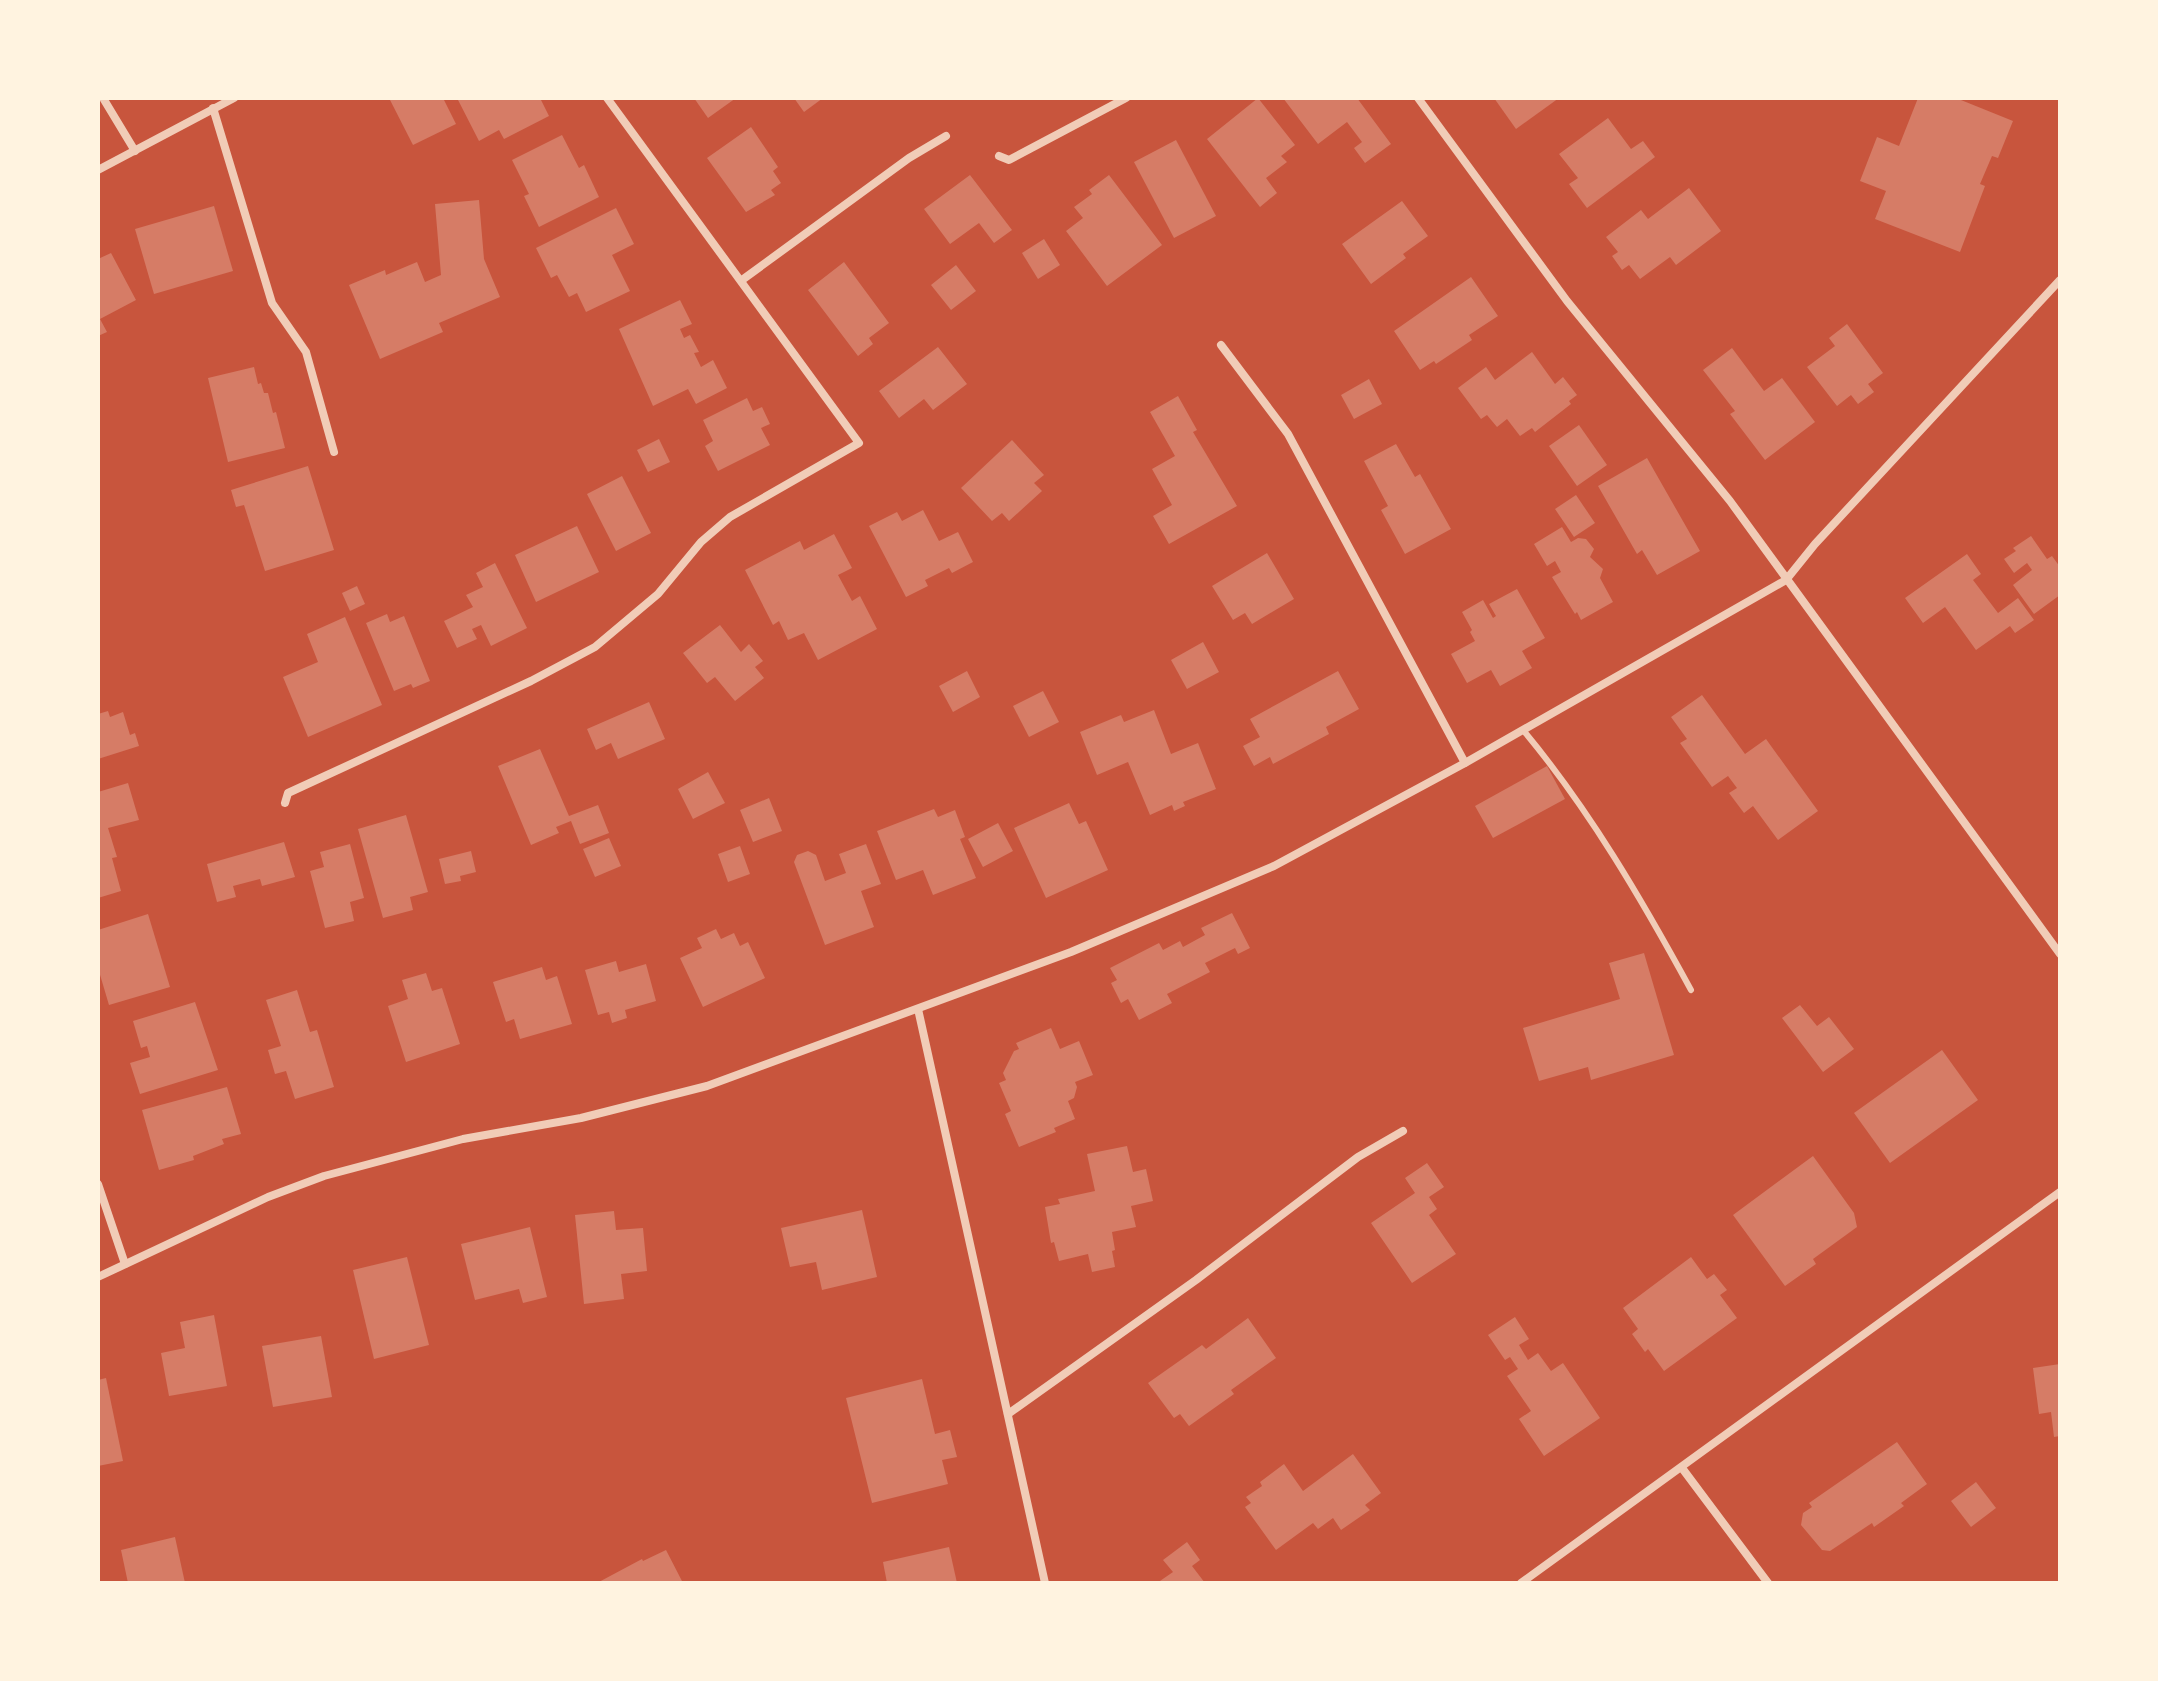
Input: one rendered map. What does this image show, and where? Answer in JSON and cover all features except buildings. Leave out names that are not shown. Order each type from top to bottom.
[{"type":"street","points":[[103,98],[135,151]]},
{"type":"street","points":[[98,170],[234,98]]},
{"type":"street","points":[[285,803],[288,793],[531,681],[595,647],[658,594],[701,542],[730,517],[859,443],[607,98]]},
{"type":"street","points":[[999,156],[1009,160],[1126,98]]},
{"type":"street","points":[[1418,98],[1567,301],[1730,501],[2060,954]]},
{"type":"street","points":[[213,108],[272,303],[306,352],[334,452]]},
{"type":"street","points":[[742,280],[909,158],[946,136]]},
{"type":"street","points":[[98,1277],[268,1197],[324,1176],[463,1139],[581,1118],[707,1086],[1071,952],[1274,866],[1465,763],[1786,580],[1815,544],[2060,280]]},
{"type":"street","points":[[1221,345],[1288,434],[1465,763]]},
{"type":"street","points":[[918,1009],[1045,1583]]},
{"type":"street","points":[[1008,1414],[1196,1280],[1358,1157],[1403,1131]]},
{"type":"street","points":[[98,1184],[125,1264]]},
{"type":"street","points":[[1521,1583],[2060,1192]]},
{"type":"street","points":[[1682,1468],[1768,1583]]},
{"type":"lane","points":[[1523,730],[1549,761],[1651,916],[1691,990]]}]
